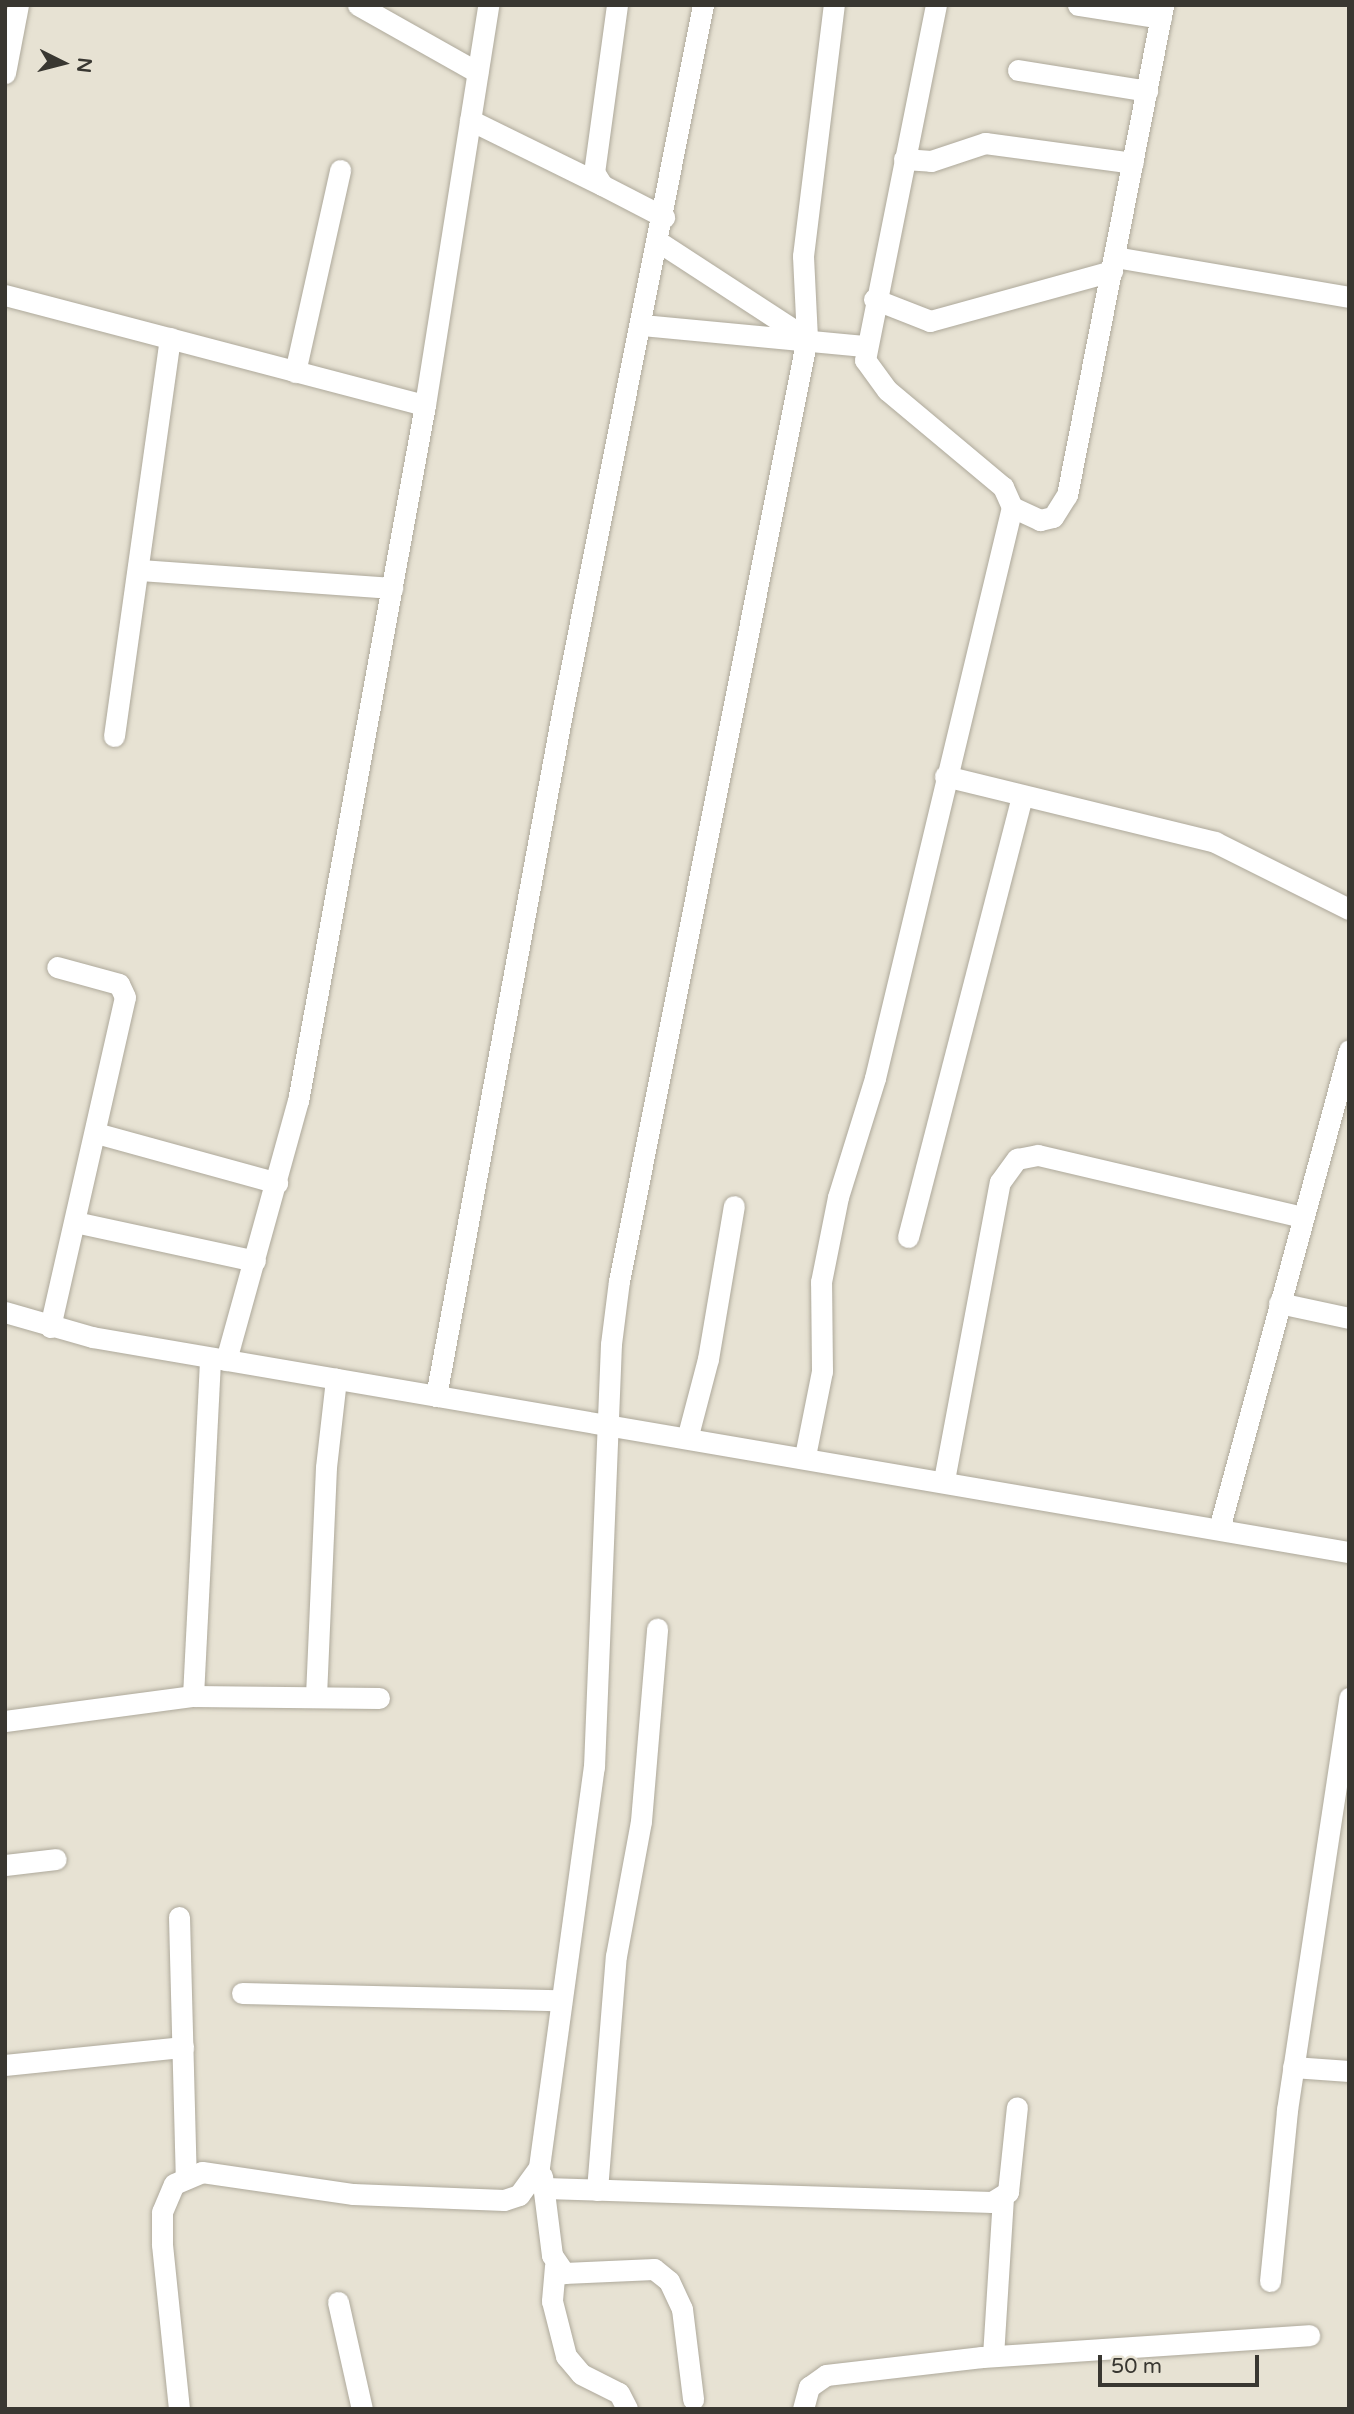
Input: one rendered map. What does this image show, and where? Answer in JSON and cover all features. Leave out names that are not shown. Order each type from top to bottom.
[{"type":"street","points":[[5,73],[18,5]]},
{"type":"street","points":[[358,5],[477,72]]},
{"type":"street","points":[[193,1696],[218,1359],[255,1261],[277,1183],[425,405],[488,5]]},
{"type":"street","points":[[602,186],[594,172],[617,5]]},
{"type":"street","points":[[436,1396],[563,708],[664,217],[703,5]]},
{"type":"street","points":[[627,2409],[619,2392],[581,2374],[566,2356],[552,2301],[555,2266],[542,2177],[558,2000],[594,1767],[619,1281],[807,338],[803,256],[834,5]]},
{"type":"street","points":[[805,1455],[822,1371],[821,1282],[831,1229],[875,1078],[945,776],[1012,507],[1003,487],[871,375],[864,346],[936,5]]},
{"type":"street","points":[[1012,507],[1040,520],[1062,508],[1114,264],[1162,11],[1078,5]]},
{"type":"street","points":[[1018,70],[1147,91]]},
{"type":"street","points":[[470,120],[664,217]]},
{"type":"street","points":[[904,159],[931,161],[985,143],[1133,163]]},
{"type":"street","points":[[295,372],[340,170]]},
{"type":"street","points":[[659,242],[807,338]]},
{"type":"street","points":[[874,299],[930,321],[1114,264],[1349,297]]},
{"type":"street","points":[[5,295],[425,405]]},
{"type":"street","points":[[642,325],[807,338],[864,346]]},
{"type":"street","points":[[114,736],[140,570],[170,338]]},
{"type":"street","points":[[140,570],[392,588]]},
{"type":"street","points":[[945,776],[1225,845],[1349,909]]},
{"type":"street","points":[[908,1237],[1022,796]]},
{"type":"street","points":[[50,1327],[125,997],[118,984],[57,967]]},
{"type":"street","points":[[1219,1529],[1347,1058]]},
{"type":"street","points":[[96,1133],[277,1183]]},
{"type":"street","points":[[944,1480],[1000,1182],[1017,1159],[1038,1155],[1302,1217]]},
{"type":"street","points":[[688,1435],[708,1359],[734,1206]]},
{"type":"street","points":[[75,1222],[255,1261]]},
{"type":"street","points":[[1279,1303],[1349,1318]]},
{"type":"street","points":[[5,1312],[50,1327],[218,1359],[436,1396],[610,1421],[1349,1552]]},
{"type":"street","points":[[316,1696],[326,1466],[336,1379]]},
{"type":"street","points":[[597,2190],[614,1966],[641,1821],[657,1629]]},
{"type":"street","points":[[5,1721],[193,1696],[379,1698]]},
{"type":"street","points":[[1270,2281],[1293,2067],[1349,1698]]},
{"type":"street","points":[[5,1865],[56,1859]]},
{"type":"street","points":[[179,1917],[186,2176]]},
{"type":"street","points":[[242,1993],[558,2000]]},
{"type":"street","points":[[5,2065],[183,2047]]},
{"type":"street","points":[[1293,2067],[1349,2071]]},
{"type":"street","points":[[993,2356],[1003,2199],[1017,2107]]},
{"type":"street","points":[[179,2409],[162,2212],[174,2184],[186,2176],[202,2172],[352,2194],[504,2200],[519,2195],[542,2177]]},
{"type":"street","points":[[542,2177],[597,2190],[1003,2199]]},
{"type":"street","points":[[555,2266],[578,2276],[662,2273],[682,2309],[693,2399]]},
{"type":"street","points":[[338,2302],[362,2409]]},
{"type":"street","points":[[803,2409],[809,2387],[826,2375],[993,2356],[1309,2335]]}]
